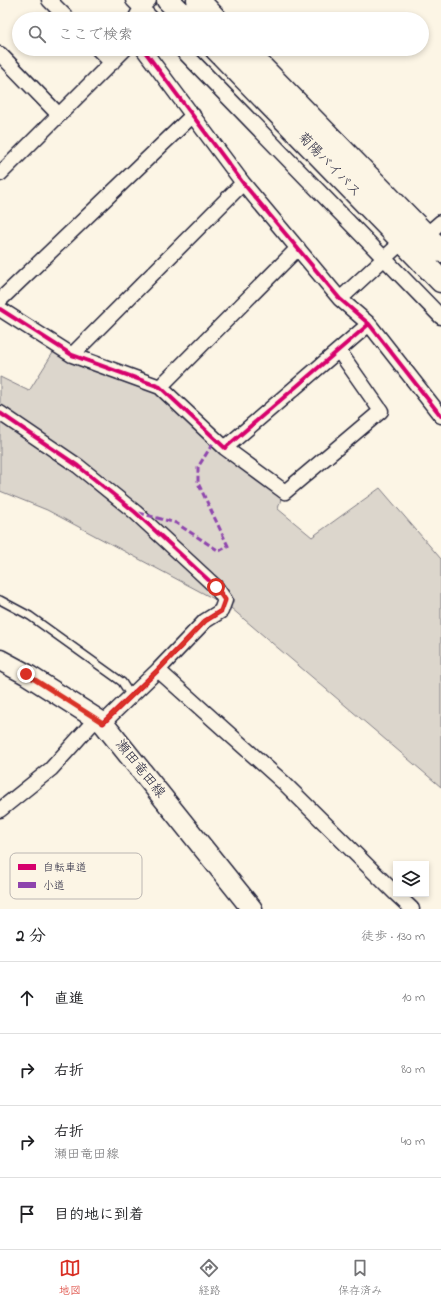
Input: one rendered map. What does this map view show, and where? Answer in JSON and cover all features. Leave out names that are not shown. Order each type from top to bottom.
[{"type":"highway","points":[[168,0],[180,12]]},
{"type":"highway","points":[[198,0],[209,12]]},
{"type":"highway","name":"菊陽バイパス","points":[[223,56],[441,281]]},
{"type":"highway","name":"菊陽バイパス","points":[[251,56],[433,228],[441,250]]},
{"type":"main road","name":"瀬田竜田線","points":[[0,660],[26,674],[99,721],[252,909]]},
{"type":"street","points":[[49,0],[61,12]]},
{"type":"street","points":[[0,54],[59,115]]},
{"type":"street","points":[[105,56],[112,63]]},
{"type":"street","points":[[1,172],[118,56]]},
{"type":"street","points":[[148,56],[243,183],[340,299],[369,324],[441,416]]},
{"type":"street","points":[[188,56],[441,317]]},
{"type":"street","points":[[0,300],[192,115]]},
{"type":"street","points":[[72,355],[243,183]]},
{"type":"street","points":[[340,299],[403,241]]},
{"type":"street","points":[[160,387],[298,248]]},
{"type":"street","points":[[0,309],[72,355],[160,387],[225,448],[285,492],[380,411],[339,351]]},
{"type":"street","points":[[225,448],[369,324]]},
{"type":"street","points":[[0,413],[78,466],[136,512],[210,582],[225,600],[221,611],[205,621],[131,696],[99,721],[51,769],[0,810]]},
{"type":"street","points":[[158,670],[284,783],[393,891]]},
{"type":"street","points":[[399,897],[412,909]]},
{"type":"lane","points":[[0,600],[30,616],[122,682],[131,696]]},
{"type":"shaded area","points":[[56,348],[157,391],[282,495],[278,509],[312,537],[380,488],[441,559],[441,787],[231,608],[47,510],[0,491],[0,377],[29,391]]},
{"type":"marked path","points":[[139,513],[176,523],[219,551],[228,546],[198,483],[198,467],[215,440]]},
{"type":"cycle path","points":[[148,56],[243,183],[340,299],[369,324],[441,416]]},
{"type":"cycle path","points":[[0,309],[72,355],[160,387],[225,448],[369,324]]},
{"type":"cycle path","points":[[0,413],[78,466],[135,512],[216,587],[225,600],[221,611],[205,621],[158,670],[103,723]]},
{"type":"route","points":[[26,674],[103,723],[158,670],[205,621],[221,611],[225,600],[216,587]]}]
